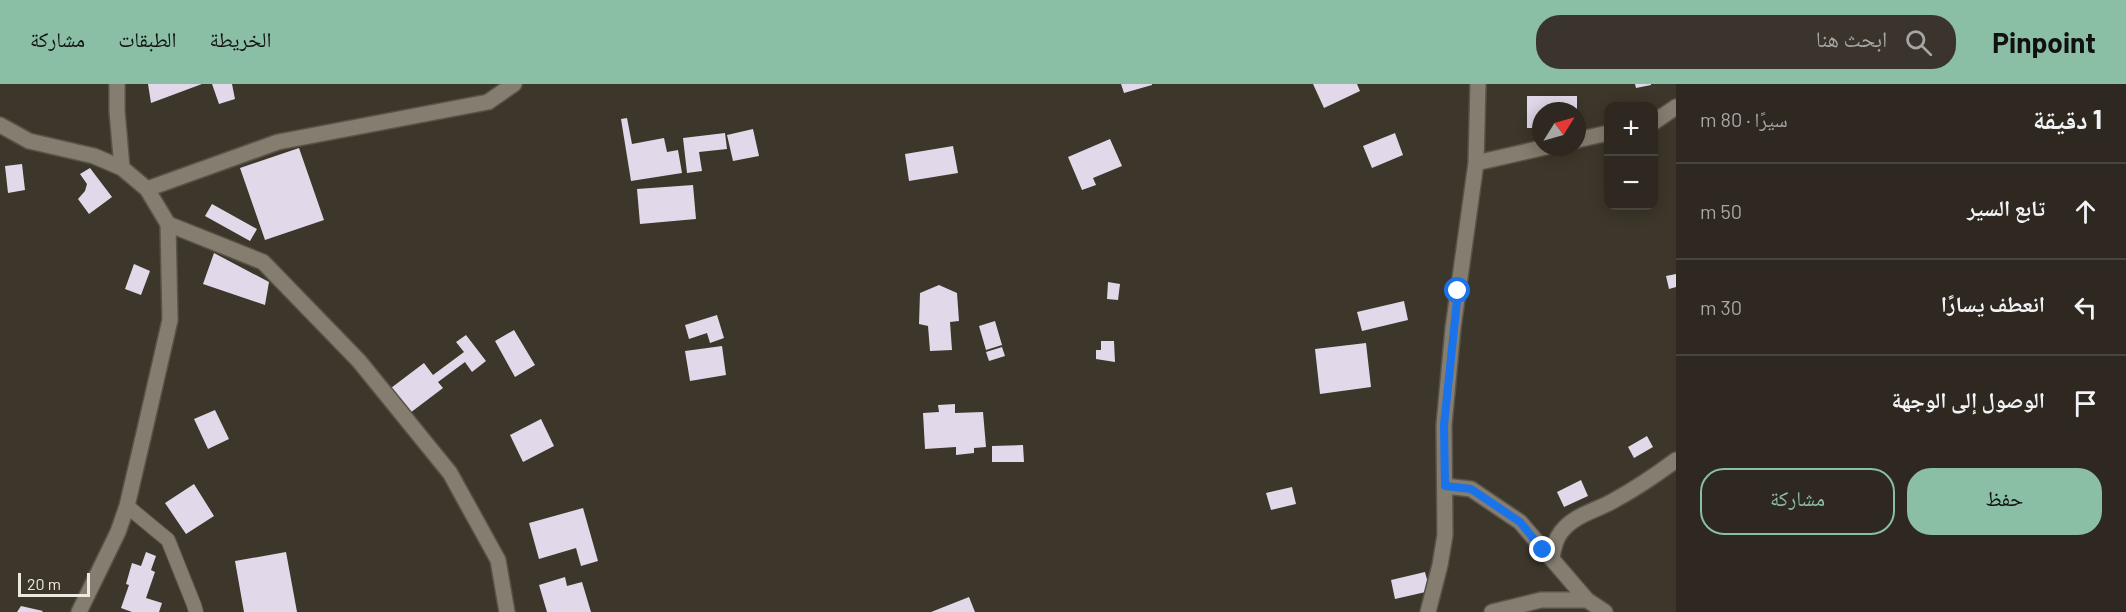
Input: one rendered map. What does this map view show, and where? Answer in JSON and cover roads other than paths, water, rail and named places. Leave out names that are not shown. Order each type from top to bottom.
[{"type":"street","points":[[117,84],[122,168]]},
{"type":"street","points":[[147,189],[278,142],[488,102],[514,84]]},
{"type":"street","points":[[1428,612],[1445,535],[1444,425],[1450,350],[1476,163],[1478,84]]},
{"type":"street","points":[[1658,119],[1676,107]]},
{"type":"street","points":[[0,125],[29,141],[94,156],[122,168],[147,189],[168,224],[170,320],[127,506],[118,532],[79,612]]},
{"type":"street","points":[[1586,138],[1604,134]]},
{"type":"street","points":[[1476,163],[1532,150]]},
{"type":"street","points":[[168,224],[263,262],[359,361],[450,473],[498,560],[507,612]]},
{"type":"street","points":[[1552,559],[1554,547],[1561,532],[1579,516],[1611,503],[1676,460]]},
{"type":"street","points":[[1445,486],[1471,489],[1520,522],[1587,600],[1605,612]]},
{"type":"street","points":[[1492,612],[1541,600],[1587,600]]},
{"type":"lane","points":[[127,506],[168,540],[196,612]]}]
